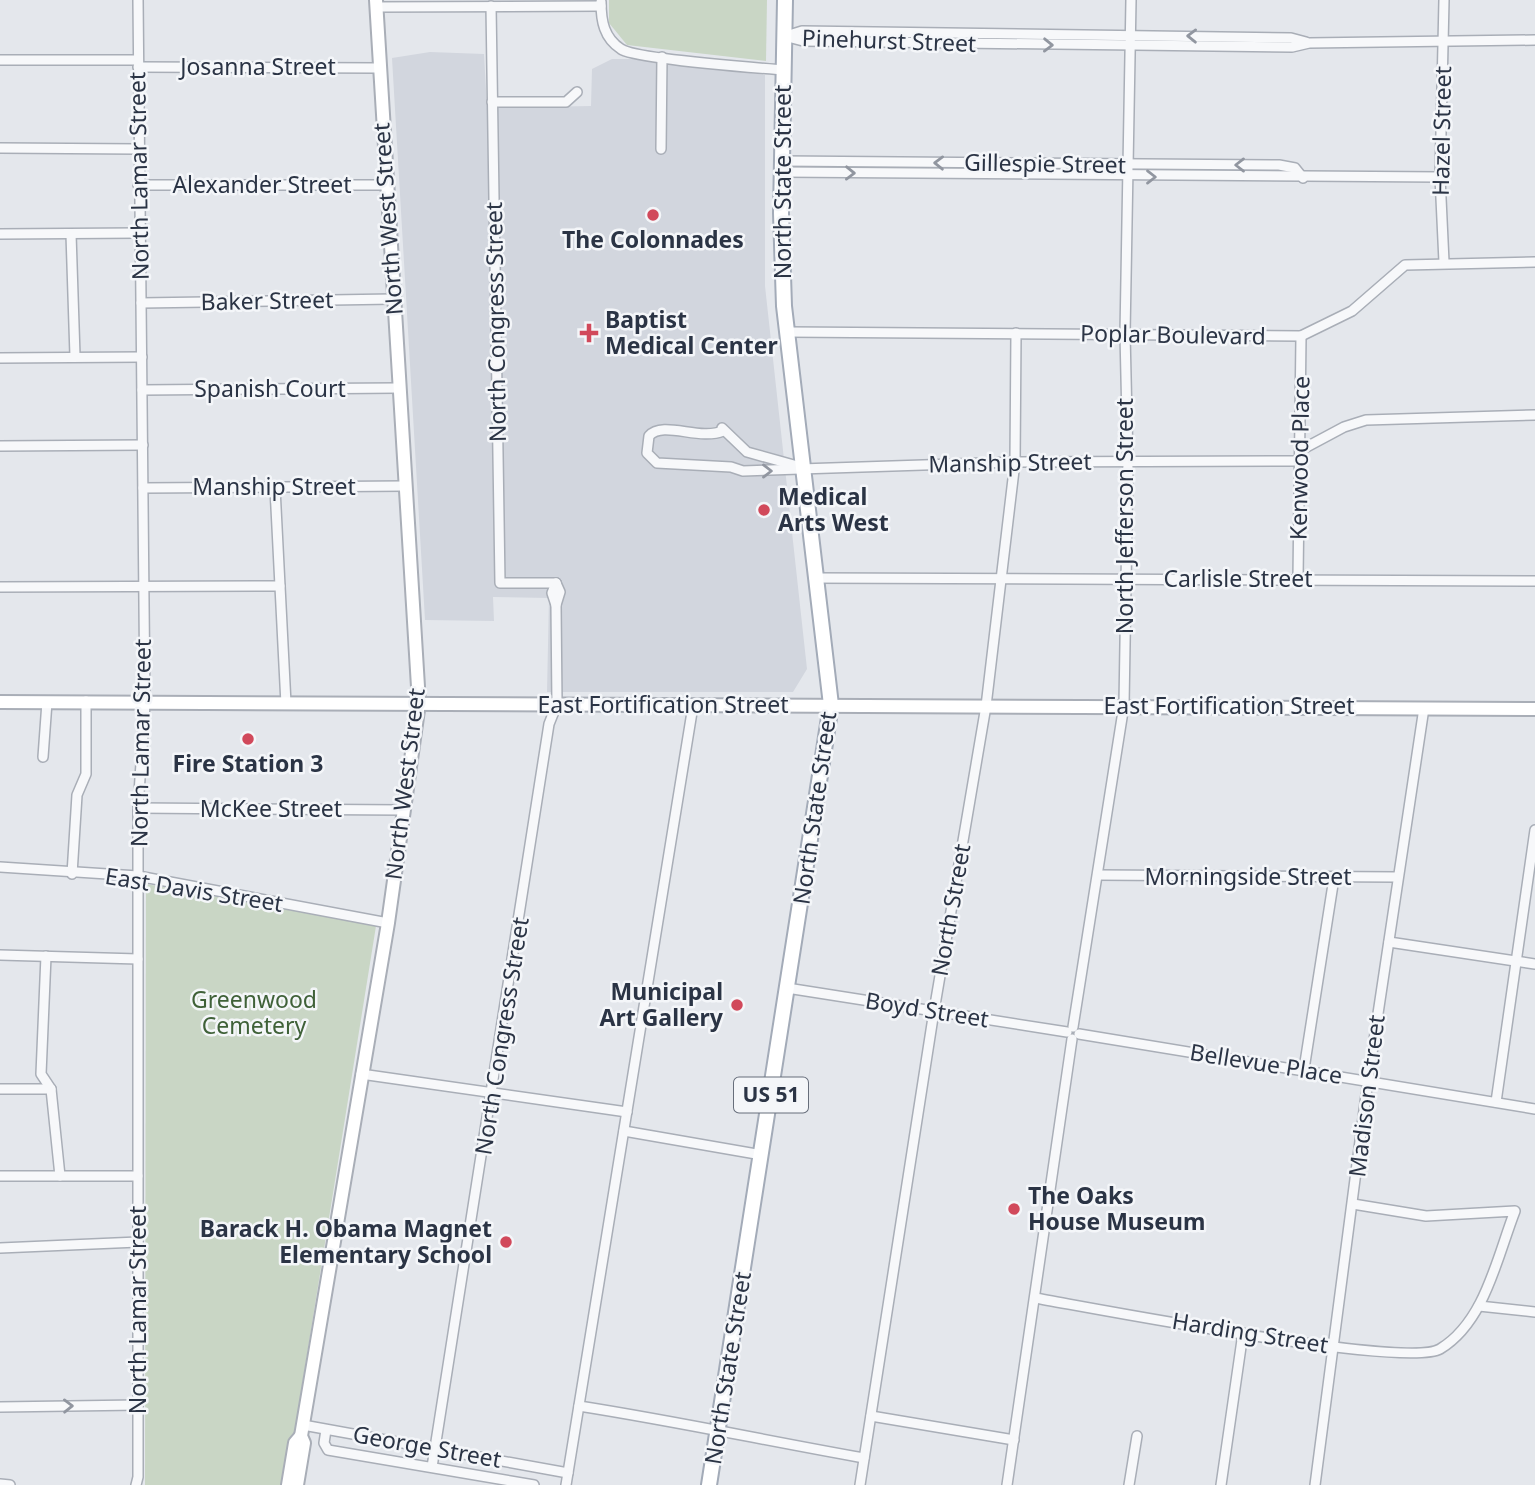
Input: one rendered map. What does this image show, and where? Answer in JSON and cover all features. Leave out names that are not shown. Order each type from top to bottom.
[{"type":"main road","name":"North State Street","points":[[709,1485],[831,705],[814,578],[782,273],[785,0]]},
{"type":"street","name":"North Lamar Street","points":[[136,1485],[138,808],[145,704],[142,357],[138,233],[138,0]]},
{"type":"street","name":"North Jefferson Street","points":[[1006,1485],[1124,705],[1128,462],[1125,334],[1131,0]]},
{"type":"street","name":"Hazel Street","points":[[1444,0],[1440,177],[1444,262]]},
{"type":"street","points":[[376,3],[491,6],[601,3],[602,23],[610,39],[628,53],[784,69]]},
{"type":"street","name":"North West Street","points":[[296,1485],[304,1443],[302,1431],[388,923],[419,703],[376,3]]},
{"type":"street","name":"North Congress Street","points":[[432,1467],[494,1093],[550,724],[557,704],[556,605],[560,592],[556,583],[500,583],[491,6]]},
{"type":"street","name":"Pinehurst Street","points":[[784,36],[802,31],[1130,35],[1292,47],[1309,43],[1535,40]]},
{"type":"street","points":[[1006,33],[1006,44]]},
{"type":"street","points":[[1070,34],[1071,45]]},
{"type":"street","name":"Pinehurst Street","points":[[784,36],[803,41],[1130,46],[1221,42]]},
{"type":"street","points":[[661,149],[662,57]]},
{"type":"street","name":"Josanna Street","points":[[0,60],[379,68]]},
{"type":"street","points":[[492,102],[566,102],[577,92]]},
{"type":"street","points":[[0,148],[138,149]]},
{"type":"street","name":"Gillespie Street","points":[[782,167],[1286,166],[1296,168],[1303,178]]},
{"type":"street","name":"Gillespie Street","points":[[782,167],[1129,176],[1440,177]]},
{"type":"street","name":"Alexander Street","points":[[138,185],[386,185]]},
{"type":"street","points":[[0,234],[138,233]]},
{"type":"street","points":[[71,234],[75,356]]},
{"type":"street","name":"Poplar Boulevard","points":[[788,332],[1301,336],[1352,311],[1405,265],[1535,262]]},
{"type":"street","name":"Baker Street","points":[[141,303],[393,299]]},
{"type":"street","name":"North Street","points":[[860,1485],[934,1011],[986,706],[1015,462],[1016,333]]},
{"type":"street","name":"Kenwood Place","points":[[1298,579],[1301,336]]},
{"type":"street","points":[[0,358],[142,357]]},
{"type":"street","name":"Spanish Court","points":[[142,390],[398,388]]},
{"type":"street","points":[[1301,450],[1344,426],[1366,420],[1535,415]]},
{"type":"street","name":"Manship Street","points":[[802,467],[747,452],[722,429],[686,434],[668,428],[657,429],[649,436],[648,453],[657,463],[731,467],[743,471],[1015,462],[1301,461]]},
{"type":"street","points":[[0,446],[143,444]]},
{"type":"street","name":"Manship Street","points":[[143,488],[404,486]]},
{"type":"street","points":[[275,488],[286,704]]},
{"type":"street","name":"Carlisle Street","points":[[814,578],[1535,581]]},
{"type":"street","points":[[0,587],[280,586]]},
{"type":"street","points":[[72,874],[77,795],[86,774],[86,701]]},
{"type":"street","name":"East Fortification Street","points":[[0,702],[693,706],[1124,705],[1535,709]]},
{"type":"street","points":[[43,757],[47,702]]},
{"type":"street","points":[[566,1485],[693,706]]},
{"type":"street","name":"Madison Street","points":[[1315,1485],[1368,1080],[1423,708]]},
{"type":"street","name":"McKee Street","points":[[138,808],[403,810]]},
{"type":"street","points":[[1496,1102],[1535,830]]},
{"type":"street","name":"East Davis Street","points":[[0,867],[72,874],[138,876],[388,923]]},
{"type":"street","name":"Morningside Street","points":[[1098,875],[1397,877]]},
{"type":"street","points":[[1304,1069],[1334,878]]},
{"type":"street","points":[[1388,942],[1535,964]]},
{"type":"street","points":[[0,955],[138,959]]},
{"type":"street","points":[[46,956],[41,1074],[51,1089],[60,1176]]},
{"type":"street","name":"Boyd Street","points":[[787,988],[1073,1033]]},
{"type":"street","name":"Bellevue Place","points":[[1073,1033],[1535,1109]]},
{"type":"street","points":[[362,1074],[627,1112]]},
{"type":"street","points":[[0,1089],[51,1089]]},
{"type":"street","points":[[624,1131],[762,1155]]},
{"type":"street","points":[[0,1176],[138,1176]]},
{"type":"street","points":[[1353,1204],[1426,1216],[1515,1212],[1479,1306],[1535,1312]]},
{"type":"street","points":[[0,1248],[138,1242]]},
{"type":"street","name":"Harding Street","points":[[1035,1298],[1334,1347],[1412,1354],[1438,1351],[1460,1333],[1479,1306]]},
{"type":"street","points":[[1221,1485],[1243,1333]]},
{"type":"street","points":[[0,1407],[138,1405]]},
{"type":"street","points":[[579,1406],[864,1458]]},
{"type":"street","points":[[871,1416],[1014,1440]]},
{"type":"street","name":"George Street","points":[[302,1431],[326,1430],[568,1473]]},
{"type":"street","name":"George Street","points":[[326,1430],[324,1443],[328,1450],[534,1485]]},
{"type":"street","name":"North West Street","points":[[288,1485],[295,1443],[302,1431]]},
{"type":"street","points":[[1129,1485],[1137,1436]]},
{"type":"street","points":[[0,1484],[10,1485]]},
{"type":"shaded area","name":"Baptist Medical Center","points":[[430,52],[484,54],[487,108],[591,106],[592,69],[612,59],[638,59],[765,75],[765,286],[807,669],[793,692],[547,692],[549,598],[493,597],[494,621],[425,620],[392,58]]},
{"type":"green space","points":[[609,0],[767,0],[766,61],[627,45],[609,23]]},
{"type":"green space","name":"Greenwood Cemetery","points":[[146,884],[376,926],[286,1485],[145,1485]]},
{"type":"place","name":"The Colonnades","points":[[653,215]]},
{"type":"place","name":"Baptist Medical Center","points":[[589,333]]},
{"type":"place","name":"Medical Arts West","points":[[764,510]]},
{"type":"place","name":"Fire Station 3","points":[[248,739]]},
{"type":"place","name":"Municipal Art Gallery","points":[[737,1005]]},
{"type":"place","name":"The Oaks House Museum","points":[[1014,1209]]},
{"type":"place","name":"Barack H. Obama Magnet Elementary School","points":[[506,1242]]}]
